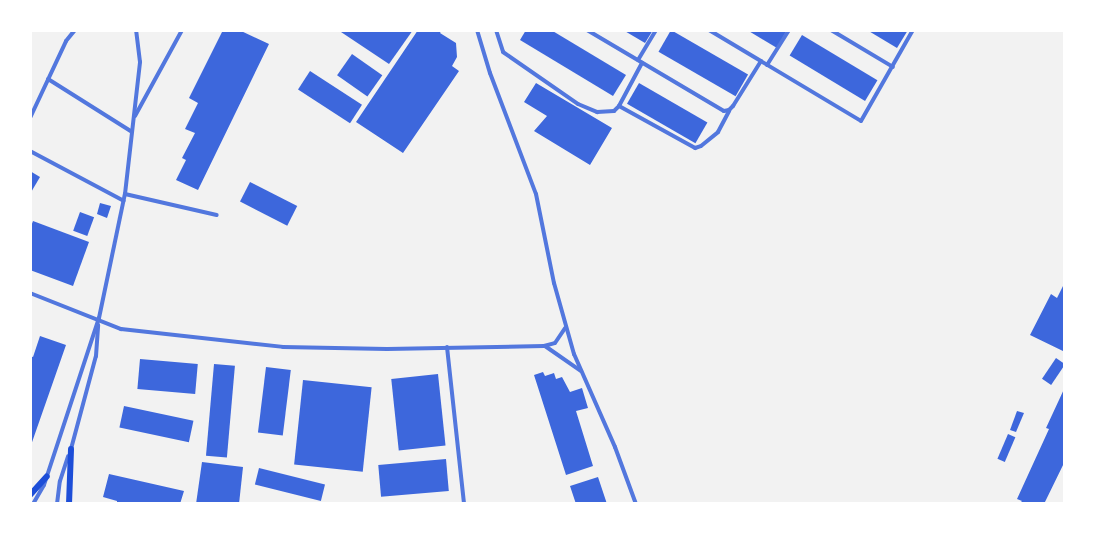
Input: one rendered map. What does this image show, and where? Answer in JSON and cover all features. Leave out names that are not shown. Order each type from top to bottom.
[{"type":"main road","points":[[69,504],[71,449]]},
{"type":"main road","points":[[30,495],[47,476]]},
{"type":"street","points":[[30,118],[75,30]]},
{"type":"street","points":[[33,504],[47,476],[99,318],[125,194],[140,62],[136,30]]},
{"type":"street","points":[[134,120],[182,30]]},
{"type":"street","points":[[477,30],[490,73],[536,194],[566,328],[636,504]]},
{"type":"street","points":[[496,30],[503,52],[578,104],[597,112],[614,111],[619,106],[656,30]]},
{"type":"street","points":[[587,30],[724,111],[729,110]]},
{"type":"street","points":[[709,30],[861,122],[913,30]]},
{"type":"street","points":[[767,65],[789,30]]},
{"type":"street","points":[[831,30],[893,67]]},
{"type":"street","points":[[619,106],[695,148],[702,146],[718,132],[729,110],[761,62]]},
{"type":"street","points":[[48,79],[132,132]]},
{"type":"street","points":[[30,151],[124,201]]},
{"type":"street","points":[[125,194],[217,215]]},
{"type":"street","points":[[30,293],[99,318],[121,329],[283,347],[544,346],[555,343],[566,328]]},
{"type":"street","points":[[57,504],[60,481],[96,356],[99,318]]},
{"type":"street","points":[[544,346],[582,372]]},
{"type":"street","points":[[447,347],[464,504]]},
{"type":"building","points":[[223,30],[239,30],[269,44],[198,190],[176,180],[186,160],[182,158],[195,133],[185,129],[198,103],[189,98]]},
{"type":"building","points":[[338,30],[413,30],[389,64]]},
{"type":"building","points":[[418,30],[442,30],[440,33],[456,43],[457,57],[452,66],[459,71],[403,153],[356,122]]},
{"type":"building","points":[[526,30],[551,30],[626,75],[613,96],[520,40]]},
{"type":"building","points":[[623,30],[653,30],[645,43]]},
{"type":"building","points":[[671,30],[748,74],[736,96],[658,52]]},
{"type":"building","points":[[747,30],[787,30],[777,48]]},
{"type":"building","points":[[867,30],[908,30],[897,48]]},
{"type":"building","points":[[802,35],[877,80],[865,101],[790,56]]},
{"type":"building","points":[[352,54],[382,75],[367,97],[337,75]]},
{"type":"building","points":[[310,71],[362,105],[350,123],[298,89]]},
{"type":"building","points":[[536,83],[612,128],[590,165],[534,131],[547,116],[524,102]]},
{"type":"building","points":[[639,83],[707,122],[695,143],[627,104]]},
{"type":"building","points":[[30,171],[40,177],[30,194]]},
{"type":"building","points":[[250,182],[297,206],[287,226],[240,202]]},
{"type":"building","points":[[100,203],[111,206],[107,218],[97,214]]},
{"type":"building","points":[[80,212],[94,217],[87,236],[73,231]]},
{"type":"building","points":[[33,221],[89,242],[73,286],[30,270],[30,229]]},
{"type":"building","points":[[1065,282],[1065,352],[1030,335],[1051,294],[1057,298]]},
{"type":"building","points":[[40,336],[66,345],[30,448],[30,356],[33,357]]},
{"type":"building","points":[[1056,358],[1065,364],[1051,385],[1042,379]]},
{"type":"building","points":[[140,359],[198,364],[195,394],[137,389]]},
{"type":"building","points":[[214,364],[235,366],[227,457],[206,456]]},
{"type":"building","points":[[266,367],[291,370],[283,436],[258,433]]},
{"type":"building","points":[[543,372],[545,376],[554,373],[556,379],[562,377],[570,392],[582,388],[588,408],[576,411],[593,466],[566,475],[534,375]]},
{"type":"building","points":[[438,374],[446,446],[399,451],[391,379]]},
{"type":"building","points":[[303,380],[372,387],[363,472],[294,465]]},
{"type":"building","points":[[1065,387],[1065,461],[1044,504],[1019,504],[1022,501],[1017,499],[1049,429],[1046,428]]},
{"type":"building","points":[[124,406],[193,421],[189,442],[119,428]]},
{"type":"building","points":[[1017,411],[1024,413],[1016,432],[1010,430]]},
{"type":"building","points":[[1008,434],[1015,437],[1005,462],[997,459]]},
{"type":"building","points":[[446,459],[449,491],[381,497],[378,465]]},
{"type":"building","points":[[202,462],[243,467],[239,504],[196,504]]},
{"type":"building","points":[[259,468],[325,484],[321,501],[255,484]]},
{"type":"building","points":[[109,474],[184,491],[180,504],[117,504],[117,501],[103,497]]},
{"type":"building","points":[[598,477],[607,504],[576,504],[570,486]]}]
